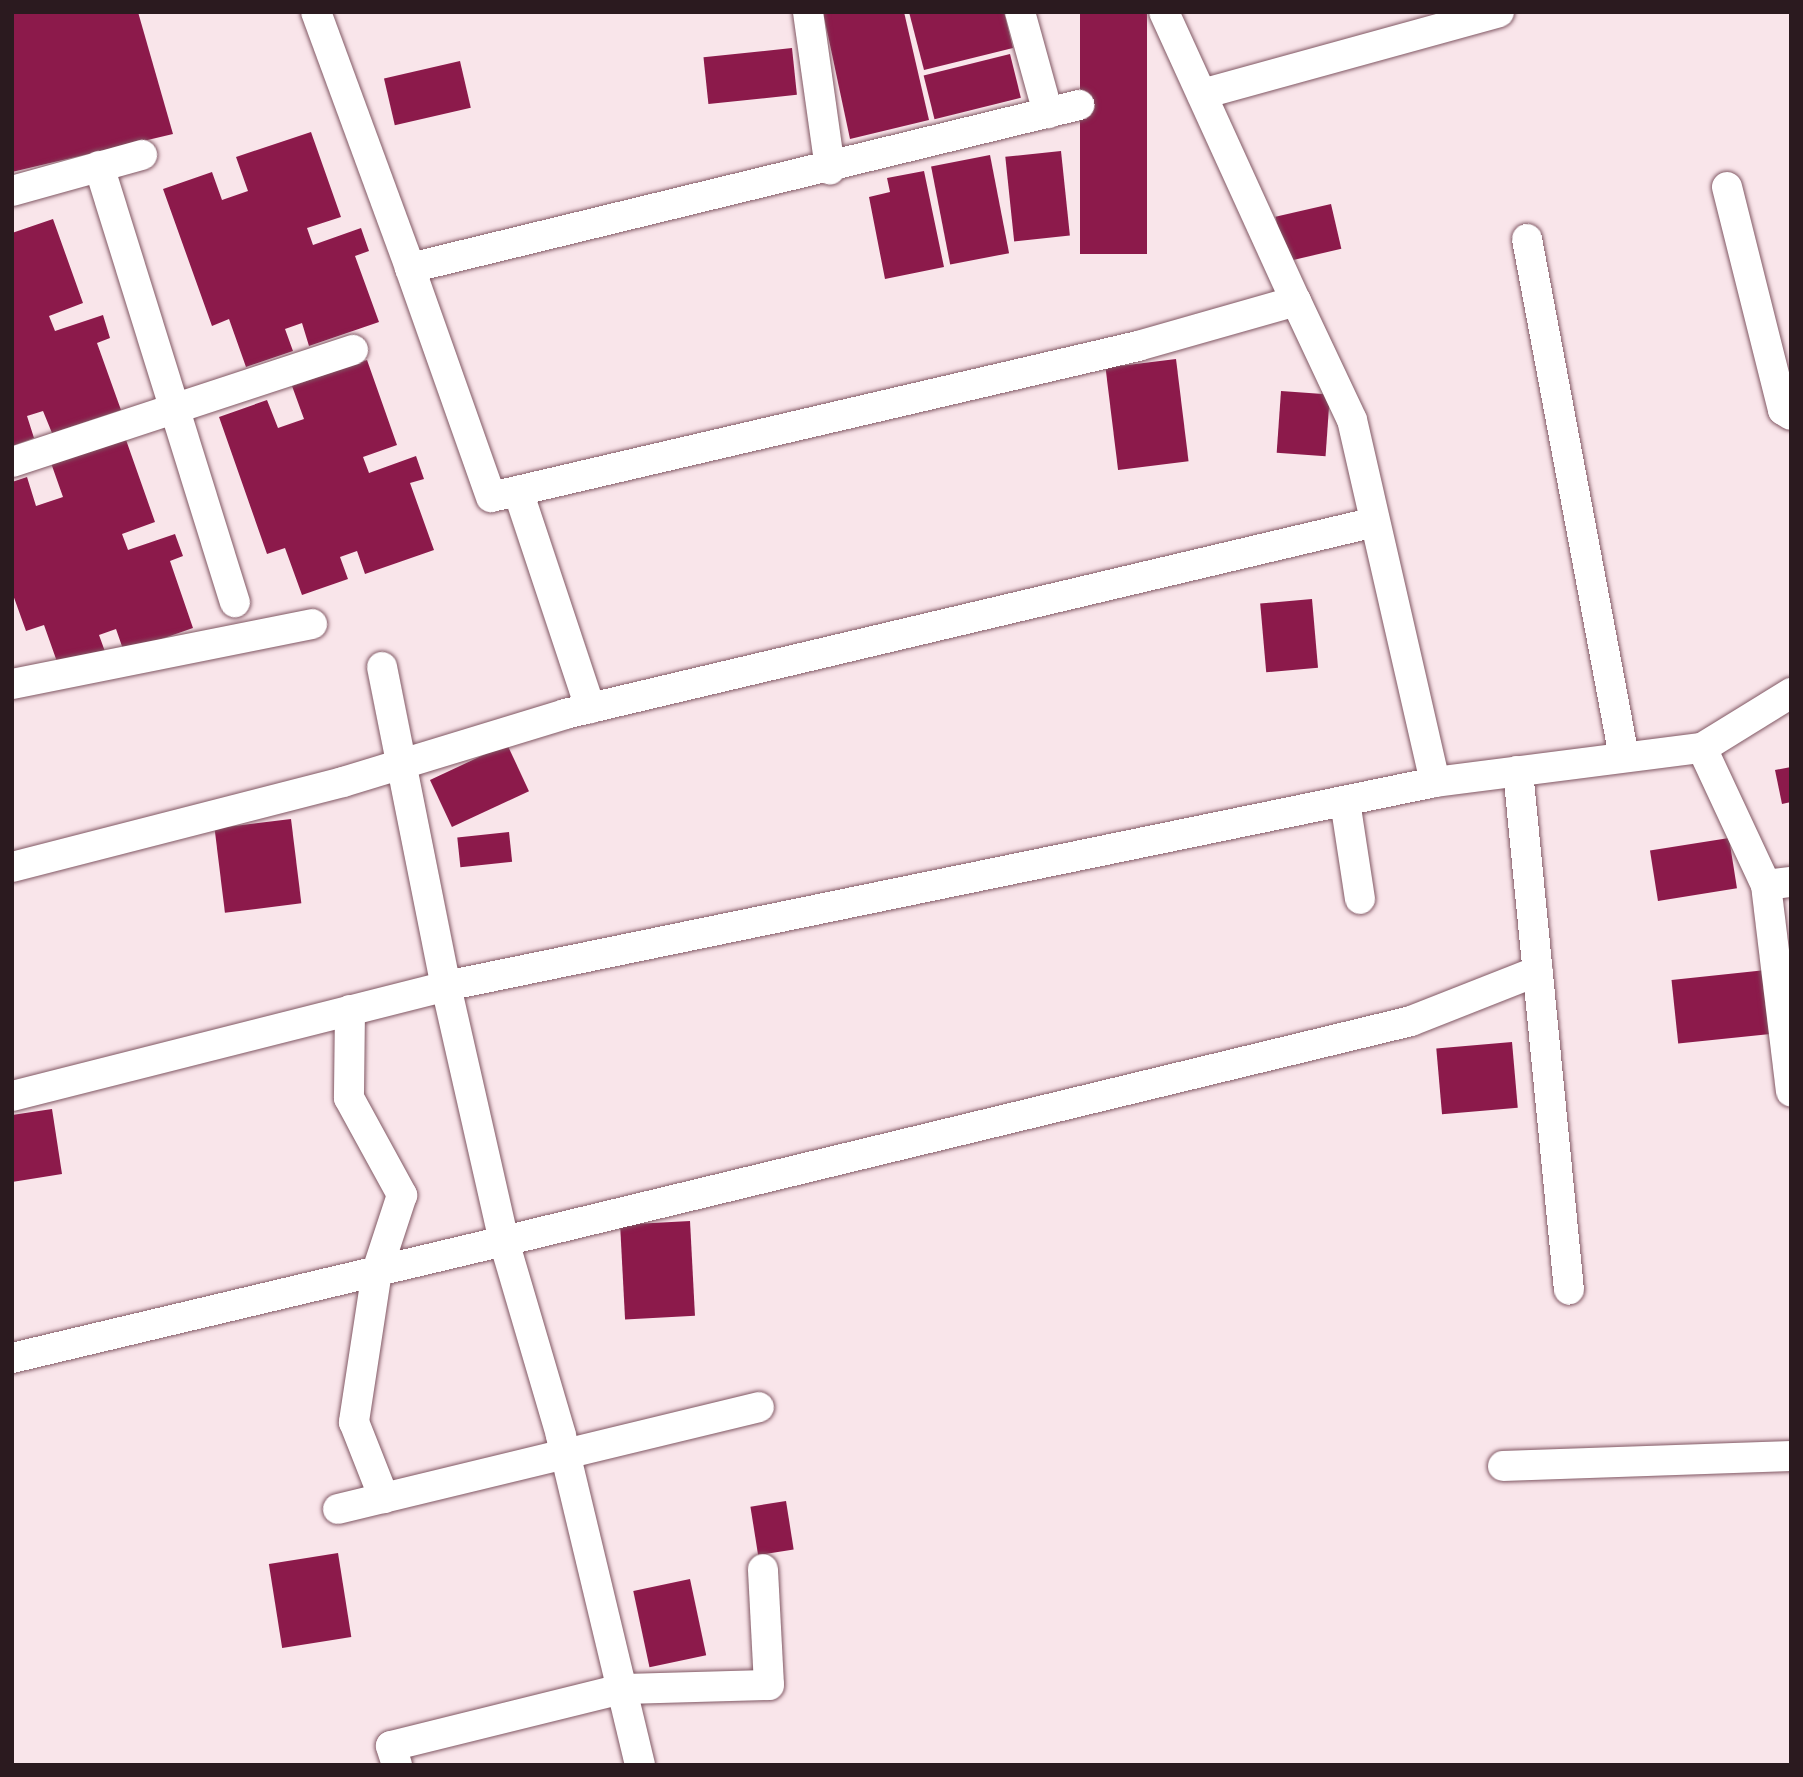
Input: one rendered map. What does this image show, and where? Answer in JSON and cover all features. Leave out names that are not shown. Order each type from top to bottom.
[{"type":"street","points":[[316,12],[411,268],[491,497],[1138,346],[1296,301]]},
{"type":"street","points":[[808,12],[830,169]]},
{"type":"street","points":[[1020,12],[1048,113]]},
{"type":"street","points":[[1164,12],[1352,420],[1371,523],[1435,782]]},
{"type":"street","points":[[1202,94],[1499,12]]},
{"type":"street","points":[[411,268],[830,169],[1079,105]]},
{"type":"street","points":[[12,191],[142,155]]},
{"type":"street","points":[[99,166],[235,602]]},
{"type":"street","points":[[1727,187],[1783,410],[1791,415]]},
{"type":"street","points":[[1527,239],[1624,757]]},
{"type":"street","points":[[12,462],[353,350]]},
{"type":"street","points":[[518,491],[590,708]]},
{"type":"street","points":[[12,867],[343,782],[401,761],[590,708],[1371,523]]},
{"type":"street","points":[[12,684],[312,624]]},
{"type":"street","points":[[382,667],[446,986],[504,1241],[566,1454],[640,1765]]},
{"type":"street","points":[[12,1096],[446,986],[1435,782],[1702,748],[1791,693]]},
{"type":"street","points":[[1702,748],[1779,883],[1791,1091]]},
{"type":"street","points":[[1518,771],[1569,1290]]},
{"type":"street","points":[[1345,801],[1360,899]]},
{"type":"street","points":[[12,1358],[1411,1021],[1538,971]]},
{"type":"street","points":[[350,1010],[349,1098],[401,1195],[377,1272],[354,1422],[384,1498]]},
{"type":"street","points":[[338,1509],[759,1407]]},
{"type":"street","points":[[1503,1466],[1791,1456]]},
{"type":"street","points":[[397,1765],[391,1745],[622,1689],[769,1685],[763,1569]]},
{"type":"building","points":[[12,12],[138,12],[173,134],[12,172]]},
{"type":"building","points":[[823,12],[904,12],[929,120],[850,139]]},
{"type":"building","points":[[909,12],[1004,12],[1013,48],[924,70]]},
{"type":"building","points":[[1080,12],[1147,12],[1147,254],[1080,254]]},
{"type":"building","points":[[792,48],[797,95],[708,104],[703,57]]},
{"type":"building","points":[[1010,54],[1021,98],[935,119],[924,76]]},
{"type":"building","points":[[460,61],[471,108],[395,125],[384,79]]},
{"type":"building","points":[[311,132],[341,217],[307,228],[313,245],[361,228],[369,251],[355,256],[379,322],[309,346],[302,323],[285,329],[293,351],[246,367],[229,319],[212,326],[163,189],[212,172],[222,200],[248,191],[236,157]]},
{"type":"building","points":[[1061,151],[1070,236],[1014,241],[1005,157]]},
{"type":"building","points":[[990,155],[1009,253],[950,265],[931,166]]},
{"type":"building","points":[[924,171],[944,267],[885,279],[869,197],[890,192],[887,178]]},
{"type":"building","points":[[1331,204],[1341,249],[1286,262],[1275,217]]},
{"type":"building","points":[[53,219],[83,303],[49,316],[55,331],[103,315],[110,338],[97,343],[121,410],[52,433],[43,411],[27,416],[34,438],[12,446],[12,233]]},
{"type":"building","points":[[1176,359],[1189,461],[1118,470],[1106,368]]},
{"type":"building","points":[[367,360],[397,445],[363,457],[369,473],[416,456],[424,479],[410,483],[434,550],[365,574],[357,551],[340,557],[348,579],[302,595],[285,548],[267,554],[219,417],[267,400],[278,428],[304,419],[292,386]]},
{"type":"building","points":[[1281,391],[1330,394],[1326,456],[1277,453]]},
{"type":"building","points":[[125,437],[155,522],[122,534],[128,550],[175,534],[183,556],[170,561],[193,628],[124,652],[116,629],[99,635],[107,657],[61,673],[44,625],[26,631],[12,592],[12,482],[27,477],[36,506],[63,497],[51,463]]},
{"type":"building","points":[[1312,599],[1318,668],[1266,672],[1260,604]]},
{"type":"building","points":[[507,744],[529,791],[452,827],[430,780]]},
{"type":"building","points":[[1791,767],[1791,802],[1782,804],[1775,770]]},
{"type":"building","points":[[291,819],[301,903],[225,913],[215,828]]},
{"type":"building","points":[[509,832],[512,862],[460,867],[457,837]]},
{"type":"building","points":[[1729,838],[1737,888],[1658,901],[1650,851]]},
{"type":"building","points":[[1766,970],[1773,1034],[1678,1044],[1672,980]]},
{"type":"building","points":[[1512,1042],[1518,1108],[1442,1114],[1436,1049]]},
{"type":"building","points":[[52,1109],[62,1174],[12,1182],[12,1115]]},
{"type":"building","points":[[690,1221],[695,1316],[625,1320],[620,1225]]},
{"type":"building","points":[[786,1501],[794,1549],[758,1555],[750,1507]]},
{"type":"building","points":[[338,1553],[351,1637],[282,1648],[269,1564]]},
{"type":"building","points":[[690,1579],[706,1655],[649,1667],[633,1591]]}]
